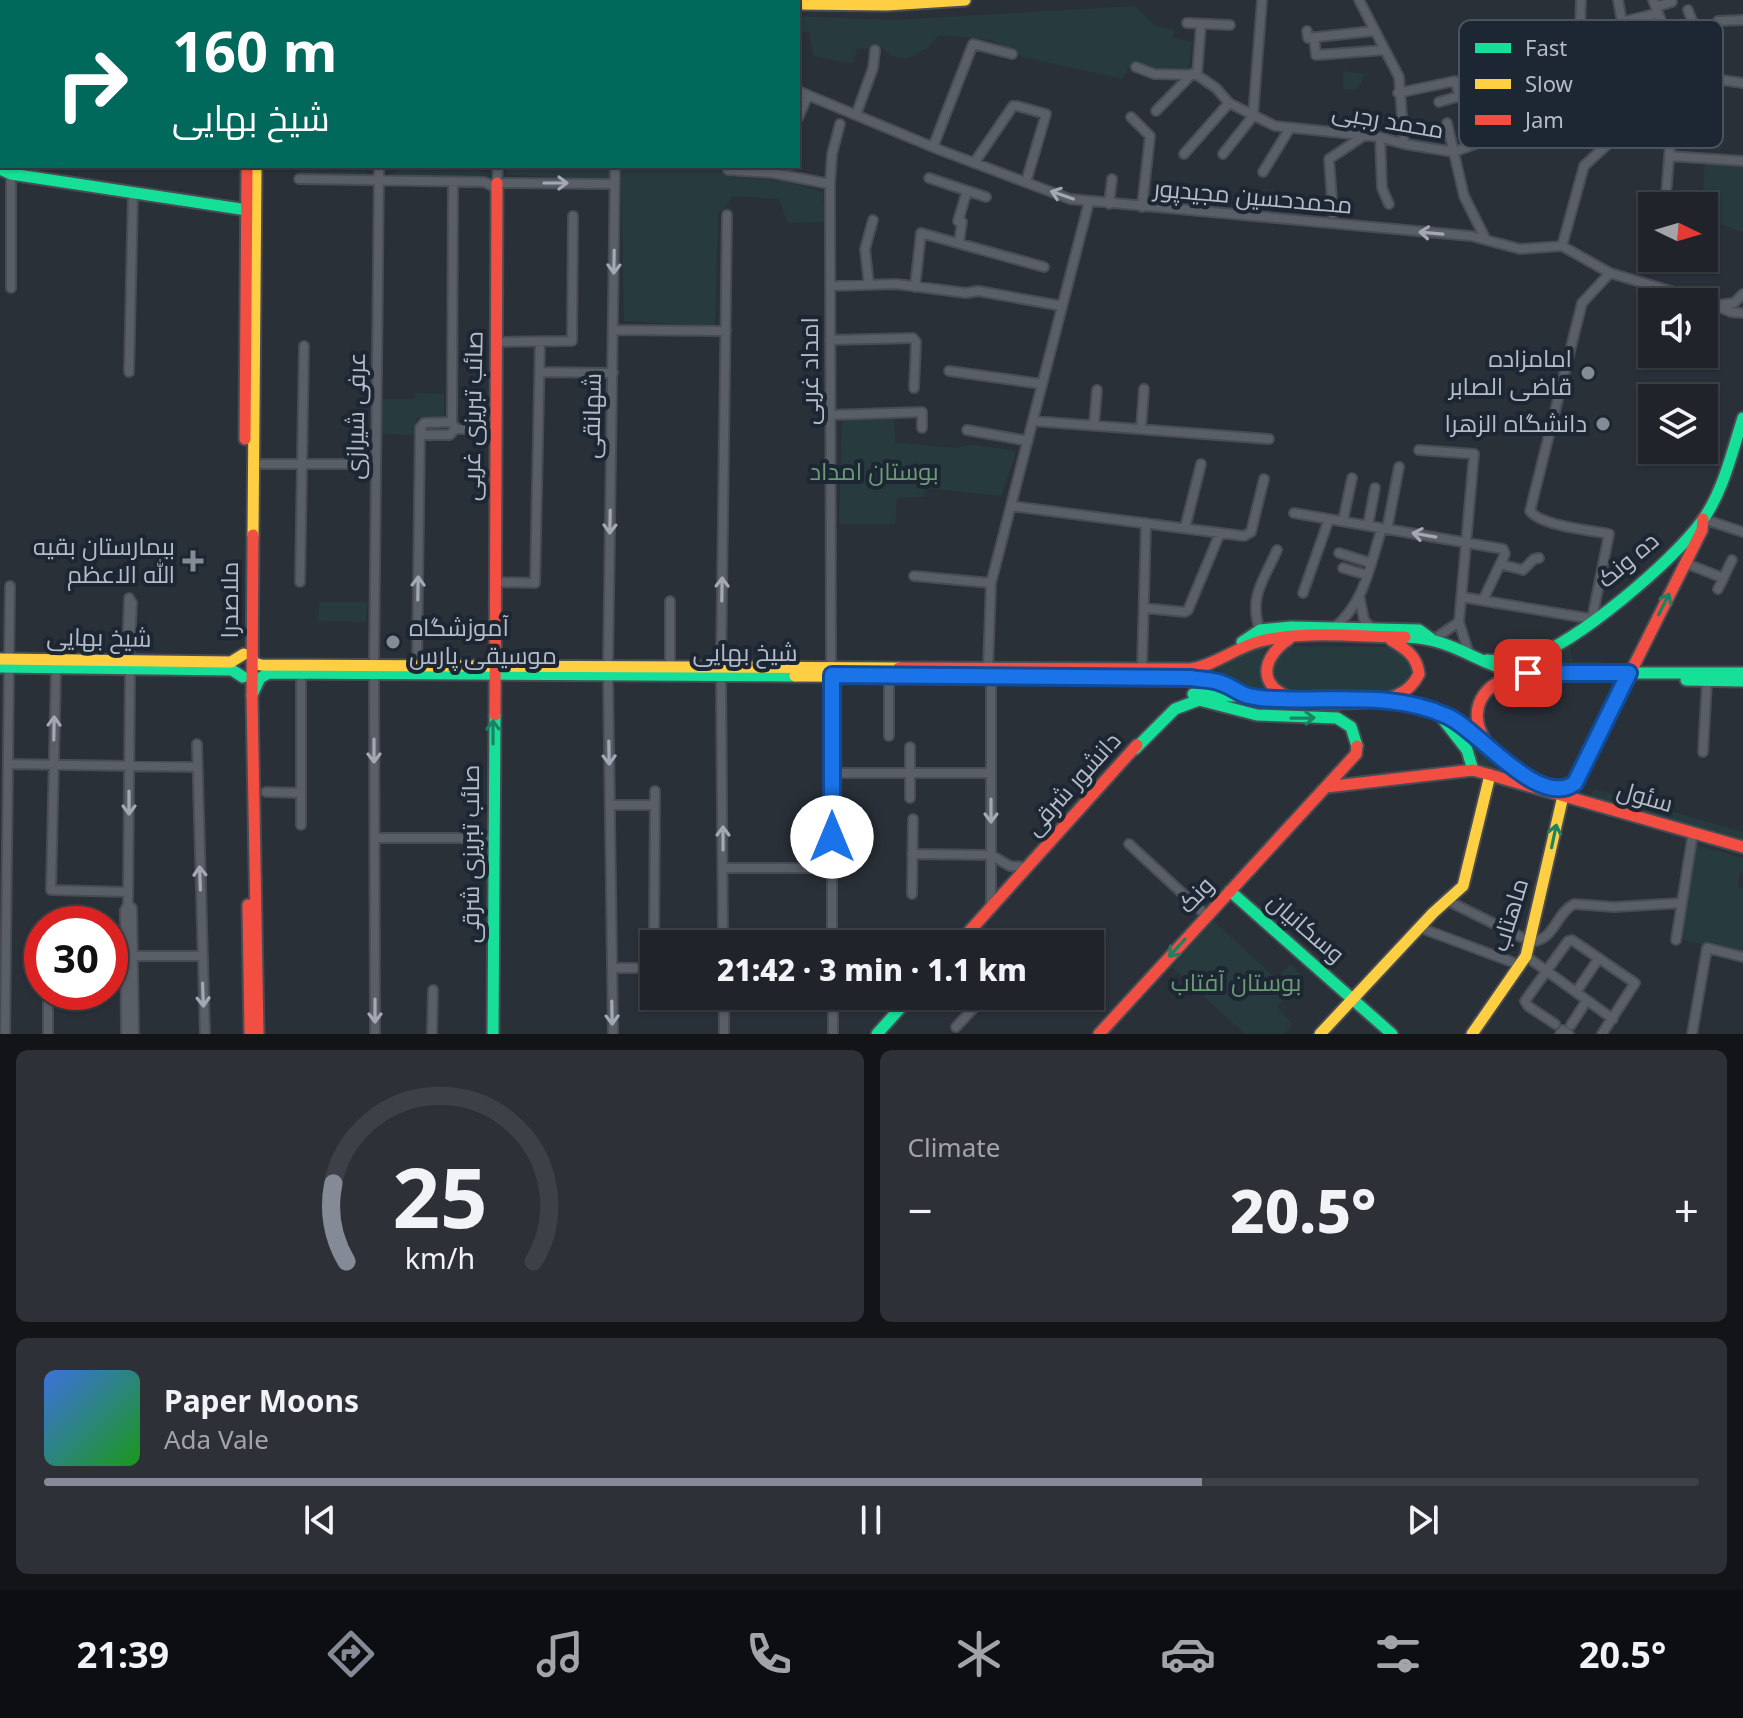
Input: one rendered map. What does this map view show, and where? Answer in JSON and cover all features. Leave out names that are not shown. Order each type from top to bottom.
[{"type":"main road","points":[[800,4],[874,5],[965,0]]},
{"type":"main road","name":"ملاصدرا","points":[[247,168],[246,664],[250,1034]]},
{"type":"main road","name":"ملاصدرا","points":[[256,168],[253,464],[246,664],[252,695],[258,1034]]},
{"type":"main road","points":[[6,172],[247,210]]},
{"type":"main road","name":"صائب تبریزی غربی","points":[[493,670],[497,189]]},
{"type":"main road","name":"ده ونک","points":[[1474,657],[1506,662],[1531,658],[1560,644],[1671,555],[1703,519],[1743,418]]},
{"type":"main road","points":[[1528,673],[1497,684],[1481,697],[1476,717],[1485,746],[1535,781],[1561,789],[1570,787],[1575,783],[1702,530],[1703,519]]},
{"type":"main road","points":[[1234,650],[1260,630],[1291,627],[1419,630],[1498,669],[1528,673],[1708,677],[1743,681]]},
{"type":"main road","points":[[1293,637],[1272,651],[1266,669],[1274,687],[1295,699]]},
{"type":"main road","name":"شیخ بهایی","points":[[5,663],[129,663],[232,670],[246,664],[374,670],[990,672],[1198,668],[1254,642],[1293,637],[1387,637]]},
{"type":"main road","points":[[1387,637],[1432,639]]},
{"type":"main road","points":[[1387,637],[1414,655],[1419,674],[1413,684],[1388,700]]},
{"type":"main road","name":"شیخ بهایی","points":[[5,663],[56,668],[129,663]]},
{"type":"main road","points":[[246,664],[260,678],[252,695]]},
{"type":"main road","name":"شیخ بهایی","points":[[374,670],[417,666],[493,670]]},
{"type":"main road","name":"شیخ بهایی","points":[[608,671],[670,667],[721,671]]},
{"type":"main road","name":"شیخ بهایی","points":[[260,678],[269,673],[333,669]]},
{"type":"main road","name":"صائب تبریزی شرقی","points":[[493,670],[493,1034]]},
{"type":"main road","name":"شیخ بهایی","points":[[832,671],[889,676],[942,672]]},
{"type":"main road","name":"شیخ بهایی","points":[[990,672],[1191,678],[1224,683],[1240,695],[1388,700]]},
{"type":"main road","points":[[1708,677],[1743,673]]},
{"type":"main road","name":"دانشور شرقی","points":[[970,930],[1165,712],[1194,694],[1240,695]]},
{"type":"main road","name":"ونک","points":[[1099,1034],[1356,754],[1354,732],[1338,718],[1255,715],[1196,700],[1186,702],[1168,715],[1146,742],[1135,749]]},
{"type":"main road","name":"سئول","points":[[1388,700],[1436,711],[1460,722],[1503,768],[1535,788]]},
{"type":"main road","points":[[1330,1034],[1354,1003],[1452,896],[1483,773],[1436,711]]},
{"type":"main road","name":"سئول","points":[[1326,787],[1483,773],[1743,847]]},
{"type":"main road","name":"ماهتاب","points":[[1472,1034],[1523,960],[1563,796]]},
{"type":"main road","name":"وسکانیان","points":[[1230,891],[1354,1003],[1382,1034]]},
{"type":"main road","points":[[1375,980],[1426,930],[1438,910]]},
{"type":"main road","points":[[1320,1034],[1354,1003]]},
{"type":"main road","points":[[1354,1003],[1392,1034]]},
{"type":"main road","points":[[877,1034],[898,1010]]},
{"type":"main road","points":[[242,1034],[250,1020]]},
{"type":"street","points":[[1223,154],[1253,116],[1262,0]]},
{"type":"street","points":[[1359,0],[1399,77],[1404,144]]},
{"type":"street","points":[[1580,20],[1581,0]]},
{"type":"street","points":[[1618,0],[1622,20]]},
{"type":"street","points":[[1627,20],[1672,2]]},
{"type":"street","points":[[1688,10],[1692,20]]},
{"type":"street","points":[[1723,21],[1743,20]]},
{"type":"street","points":[[1187,23],[1230,25]]},
{"type":"street","points":[[1156,111],[1195,75],[1201,24]]},
{"type":"street","points":[[1373,31],[1310,34],[1316,55],[1384,50]]},
{"type":"street","points":[[933,147],[973,44],[1012,54]]},
{"type":"street","points":[[856,115],[873,68],[875,50]]},
{"type":"street","points":[[1136,67],[1154,74],[1195,75]]},
{"type":"street","name":"محمد رجبی","points":[[1195,75],[1216,88],[1229,103],[1275,126],[1380,137],[1454,152],[1466,148]]},
{"type":"street","name":"محمد رجبی","points":[[1723,80],[1743,83]]},
{"type":"street","points":[[1398,93],[1455,81],[1459,93]]},
{"type":"street","name":"محمدحسین مجیدپور","points":[[800,92],[1070,199],[1485,238],[1504,247],[1520,249],[1562,246]]},
{"type":"street","points":[[800,113],[808,95]]},
{"type":"street","points":[[1439,102],[1459,96]]},
{"type":"street","points":[[1184,154],[1229,103]]},
{"type":"street","points":[[974,163],[1015,106],[1046,114],[1026,182]]},
{"type":"street","points":[[1131,117],[1150,136],[1142,207]]},
{"type":"street","points":[[1447,123],[1464,196],[1485,238]]},
{"type":"street","name":"امداد غربی","points":[[832,930],[830,184],[832,154],[840,124]]},
{"type":"street","points":[[1263,172],[1290,128]]},
{"type":"street","points":[[1333,214],[1329,159],[1366,135]]},
{"type":"street","points":[[1380,137],[1382,188],[1389,204]]},
{"type":"street","points":[[1603,148],[1584,166],[1562,246],[1610,273],[1660,288]]},
{"type":"street","points":[[1666,192],[1670,148]]},
{"type":"street","points":[[1669,156],[1743,161]]},
{"type":"street","name":"عرفی شیرازی","points":[[375,1034],[374,670],[379,168]]},
{"type":"street","name":"صائب تبریزی غربی","points":[[497,189],[498,168]]},
{"type":"street","name":"شهانقی","points":[[613,1034],[608,671],[615,168]]},
{"type":"street","points":[[728,168],[830,184]]},
{"type":"street","points":[[6,172],[11,288]]},
{"type":"street","points":[[929,178],[986,197]]},
{"type":"street","points":[[299,179],[489,183],[497,189],[615,184]]},
{"type":"street","points":[[1109,204],[1112,179]]},
{"type":"street","points":[[420,428],[424,435],[453,434],[453,182]]},
{"type":"street","points":[[959,242],[962,222],[958,221],[967,191]]},
{"type":"street","points":[[129,372],[133,193]]},
{"type":"street","points":[[991,907],[991,583],[1089,202]]},
{"type":"street","points":[[723,930],[721,671],[727,215]]},
{"type":"street","points":[[496,342],[572,341],[573,216]]},
{"type":"street","points":[[869,285],[865,249],[873,220]]},
{"type":"street","points":[[915,287],[921,233],[1044,267]]},
{"type":"street","points":[[1462,597],[1592,619],[1609,534],[1536,518],[1530,511],[1582,303],[1610,273]]},
{"type":"street","points":[[830,286],[915,287],[966,293],[978,291],[1062,306]]},
{"type":"street","points":[[1718,303],[1730,304],[1743,294]]},
{"type":"street","points":[[1718,306],[1743,313]]},
{"type":"street","points":[[613,330],[726,331]]},
{"type":"street","points":[[830,340],[913,338],[916,342],[914,388]]},
{"type":"street","points":[[494,582],[535,583],[540,342]]},
{"type":"street","points":[[300,582],[304,346]]},
{"type":"street","points":[[949,371],[1042,384]]},
{"type":"street","points":[[540,372],[613,373]]},
{"type":"street","points":[[1141,428],[1144,389]]},
{"type":"street","points":[[1094,425],[1097,390]]},
{"type":"street","points":[[830,415],[922,412],[922,428]]},
{"type":"street","points":[[1033,421],[1269,439]]},
{"type":"street","points":[[417,666],[420,428],[424,423],[495,429]]},
{"type":"street","points":[[967,430],[1028,441]]},
{"type":"street","points":[[1419,450],[1474,454],[1459,622],[1474,657]]},
{"type":"street","points":[[253,464],[376,464]]},
{"type":"street","points":[[1185,528],[1201,464]]},
{"type":"street","points":[[1335,627],[1347,618],[1360,599],[1384,528],[1399,467]]},
{"type":"street","points":[[1343,521],[1352,478]]},
{"type":"street","points":[[1011,506],[1244,536],[1251,532],[1264,479]]},
{"type":"street","points":[[1368,525],[1375,488]]},
{"type":"street","points":[[1294,513],[1503,549],[1505,554],[1483,600]]},
{"type":"street","points":[[1303,593],[1329,519]]},
{"type":"street","points":[[1703,519],[1743,532]]},
{"type":"street","points":[[1142,668],[1146,523]]},
{"type":"street","points":[[1144,608],[1188,610],[1220,533]]},
{"type":"street","points":[[1260,630],[1254,614],[1254,601],[1277,550]]},
{"type":"street","points":[[1339,553],[1371,563]]},
{"type":"street","points":[[1500,564],[1523,570],[1539,558]]},
{"type":"street","points":[[1718,589],[1732,560]]},
{"type":"street","points":[[1685,563],[1723,578]]},
{"type":"street","points":[[1343,568],[1367,575]]},
{"type":"street","points":[[914,576],[991,583]]},
{"type":"street","points":[[5,1034],[3,856],[8,764],[5,604],[10,586]]},
{"type":"street","points":[[129,663],[132,603],[129,598],[128,905],[125,910],[134,1034]]},
{"type":"street","points":[[1360,599],[1364,620],[1371,628]]},
{"type":"street","points":[[670,601],[670,667]]},
{"type":"street","points":[[1432,639],[1459,622]]},
{"type":"street","points":[[56,668],[51,890],[128,892]]},
{"type":"street","points":[[301,673],[301,825]]},
{"type":"street","points":[[889,676],[889,736]]},
{"type":"street","points":[[1703,752],[1708,677]]},
{"type":"street","points":[[197,744],[205,1034]]},
{"type":"street","points":[[910,747],[910,798]]},
{"type":"street","points":[[8,764],[197,767]]},
{"type":"street","points":[[832,773],[991,773]]},
{"type":"street","points":[[654,930],[655,791]]},
{"type":"street","points":[[266,792],[301,793]]},
{"type":"street","points":[[610,805],[654,805]]},
{"type":"street","points":[[912,894],[913,819]]},
{"type":"street","points":[[1676,940],[1693,833]]},
{"type":"street","points":[[375,838],[493,838]]},
{"type":"street","points":[[1129,844],[1207,916]]},
{"type":"street","points":[[912,854],[991,855],[1010,866],[1028,867]]},
{"type":"street","points":[[723,868],[832,868]]},
{"type":"street","points":[[1452,896],[1526,939],[1542,940],[1574,904],[1614,907],[1681,903]]},
{"type":"street","points":[[1426,930],[1523,960],[1546,971],[1613,1019]]},
{"type":"street","points":[[1587,1000],[1564,1029],[1525,1002],[1570,940],[1633,981],[1634,987],[1602,1034]]},
{"type":"street","points":[[1692,1034],[1707,948],[1743,957]]},
{"type":"street","points":[[130,956],[202,956]]},
{"type":"street","points":[[126,1034],[130,956]]},
{"type":"street","points":[[1576,992],[1599,958]]},
{"type":"street","points":[[612,968],[640,968]]},
{"type":"street","points":[[432,1034],[433,990]]},
{"type":"street","points":[[48,1010],[48,1034]]},
{"type":"street","points":[[724,1010],[724,1034]]},
{"type":"street","points":[[833,1010],[833,1034]]},
{"type":"street","points":[[956,1027],[972,1010]]},
{"type":"green space","points":[[1135,6],[1154,25],[1174,30],[1172,38],[1192,42],[1188,70],[1150,69],[1134,61],[1122,79],[1023,57],[991,40],[939,35],[927,48],[906,59],[892,56],[882,48],[857,49],[852,64],[813,56],[809,33],[800,31],[800,16],[892,20]]},
{"type":"green space","points":[[1343,71],[1365,74],[1355,90],[1343,89]]},
{"type":"green space","points":[[1705,161],[1743,166],[1743,233],[1718,223],[1718,192],[1703,192]]},
{"type":"green space","points":[[507,168],[609,168],[611,179],[507,175]]},
{"type":"green space","points":[[621,168],[724,168],[731,177],[783,181],[823,192],[825,222],[788,223],[779,199],[732,196],[723,211],[718,211],[715,326],[624,321]]},
{"type":"green space","points":[[398,170],[479,171],[489,174],[488,177],[387,176]]},
{"type":"green space","points":[[298,171],[367,173],[365,176],[300,176]]},
{"type":"green space","points":[[416,393],[444,394],[444,417],[416,418],[415,435],[382,434],[382,399],[415,399]]},
{"type":"green space","name":"بوستان امداد","points":[[894,416],[895,441],[898,443],[955,448],[970,444],[1016,451],[1001,496],[925,488],[924,497],[897,498],[895,524],[839,524],[842,417]]},
{"type":"green space","points":[[319,602],[367,602],[366,622],[318,621]]},
{"type":"green space","points":[[1572,642],[1575,645],[1570,649],[1573,662],[1602,661],[1601,667],[1525,666],[1555,654]]},
{"type":"green space","points":[[1267,645],[1260,670],[1264,682],[1273,692],[1239,684],[1219,671],[1218,665],[1253,648]]},
{"type":"green space","points":[[1292,646],[1394,647],[1410,657],[1412,675],[1405,685],[1392,691],[1290,690],[1277,683],[1272,668],[1275,655]]},
{"type":"green space","points":[[1449,721],[1466,733],[1499,771],[1477,766]]},
{"type":"green space","points":[[1594,789],[1743,832],[1743,842],[1589,800]]},
{"type":"green space","points":[[1694,844],[1743,858],[1738,887],[1743,888],[1743,954],[1679,939]]},
{"type":"green space","name":"بوستان آفتاب","points":[[1213,920],[1276,979],[1290,964],[1303,976],[1277,1007],[1293,1024],[1284,1034],[1245,1034],[1172,967]]},
{"type":"traffic: fast","points":[[0,169],[11,174],[247,210]]},
{"type":"traffic: fast","points":[[1487,660],[1519,661],[1550,649],[1623,599],[1669,558],[1702,521],[1716,497],[1743,418]]},
{"type":"traffic: fast","points":[[1242,642],[1260,630],[1291,627],[1419,630],[1430,638]]},
{"type":"traffic: fast","points":[[1405,637],[1450,646],[1517,673],[1743,673]]},
{"type":"traffic: fast","points":[[0,667],[232,670],[243,677]]},
{"type":"traffic: fast","points":[[252,695],[260,678],[269,673],[795,676]]},
{"type":"traffic: fast","points":[[1686,680],[1743,681]]},
{"type":"traffic: fast","points":[[1193,694],[1295,699]]},
{"type":"traffic: fast","points":[[1135,749],[1175,709],[1199,700],[1257,715],[1337,718],[1351,727],[1357,746]]},
{"type":"traffic: fast","points":[[1388,700],[1438,713],[1460,724],[1481,741]]},
{"type":"traffic: fast","points":[[1439,714],[1467,750],[1473,770]]},
{"type":"traffic: fast","points":[[493,1034],[495,715]]},
{"type":"traffic: fast","points":[[1230,891],[1392,1034]]},
{"type":"traffic: fast","points":[[877,1034],[898,1010]]},
{"type":"traffic: slow","points":[[800,4],[887,5],[965,0]]},
{"type":"traffic: slow","points":[[253,535],[256,168]]},
{"type":"traffic: slow","points":[[0,659],[231,662],[244,654]]},
{"type":"traffic: slow","points":[[252,657],[254,663],[261,665],[899,668]]},
{"type":"traffic: slow","points":[[795,676],[1191,678],[1224,683],[1240,695]]},
{"type":"traffic: slow","points":[[1320,1034],[1433,913],[1463,886],[1490,775]]},
{"type":"traffic: slow","points":[[1472,1034],[1526,956],[1563,796]]},
{"type":"traffic: jam","points":[[245,439],[247,168]]},
{"type":"traffic: jam","points":[[495,715],[497,183]]},
{"type":"traffic: jam","points":[[1521,675],[1495,684],[1480,701],[1477,718],[1482,734],[1492,750],[1523,776],[1557,787],[1575,783],[1702,530],[1703,519]]},
{"type":"traffic: jam","points":[[253,535],[252,695],[258,1034]]},
{"type":"traffic: jam","points":[[899,668],[1191,669],[1252,644],[1278,638],[1314,635],[1405,637]]},
{"type":"traffic: jam","points":[[1289,639],[1273,654],[1267,671],[1268,679],[1280,693],[1292,698],[1329,703],[1388,698],[1410,687],[1419,674],[1416,662],[1406,650],[1391,640]]},
{"type":"traffic: jam","points":[[971,930],[1137,745]]},
{"type":"traffic: jam","points":[[1099,1034],[1356,754],[1357,746]]},
{"type":"traffic: jam","points":[[1326,787],[1473,770],[1743,847]]},
{"type":"traffic: jam","points":[[248,905],[250,1034]]},
{"type":"place","name":"امامزاده قاضی الصابر","points":[[1588,373]]},
{"type":"place","name":"دانشگاه الزهرا","points":[[1603,424]]},
{"type":"place","name":"بیمارستان بقیه الله الاعظم","points":[[193,561]]},
{"type":"place","name":"آموزشگاه موسیقی پارس","points":[[393,642]]},
{"type":"route","points":[[832,837],[832,675],[1191,678],[1224,683],[1240,695],[1264,698],[1388,700],[1418,705],[1446,715],[1466,726],[1485,746],[1527,777],[1549,786],[1567,788],[1575,783],[1629,673],[1528,673]]}]
